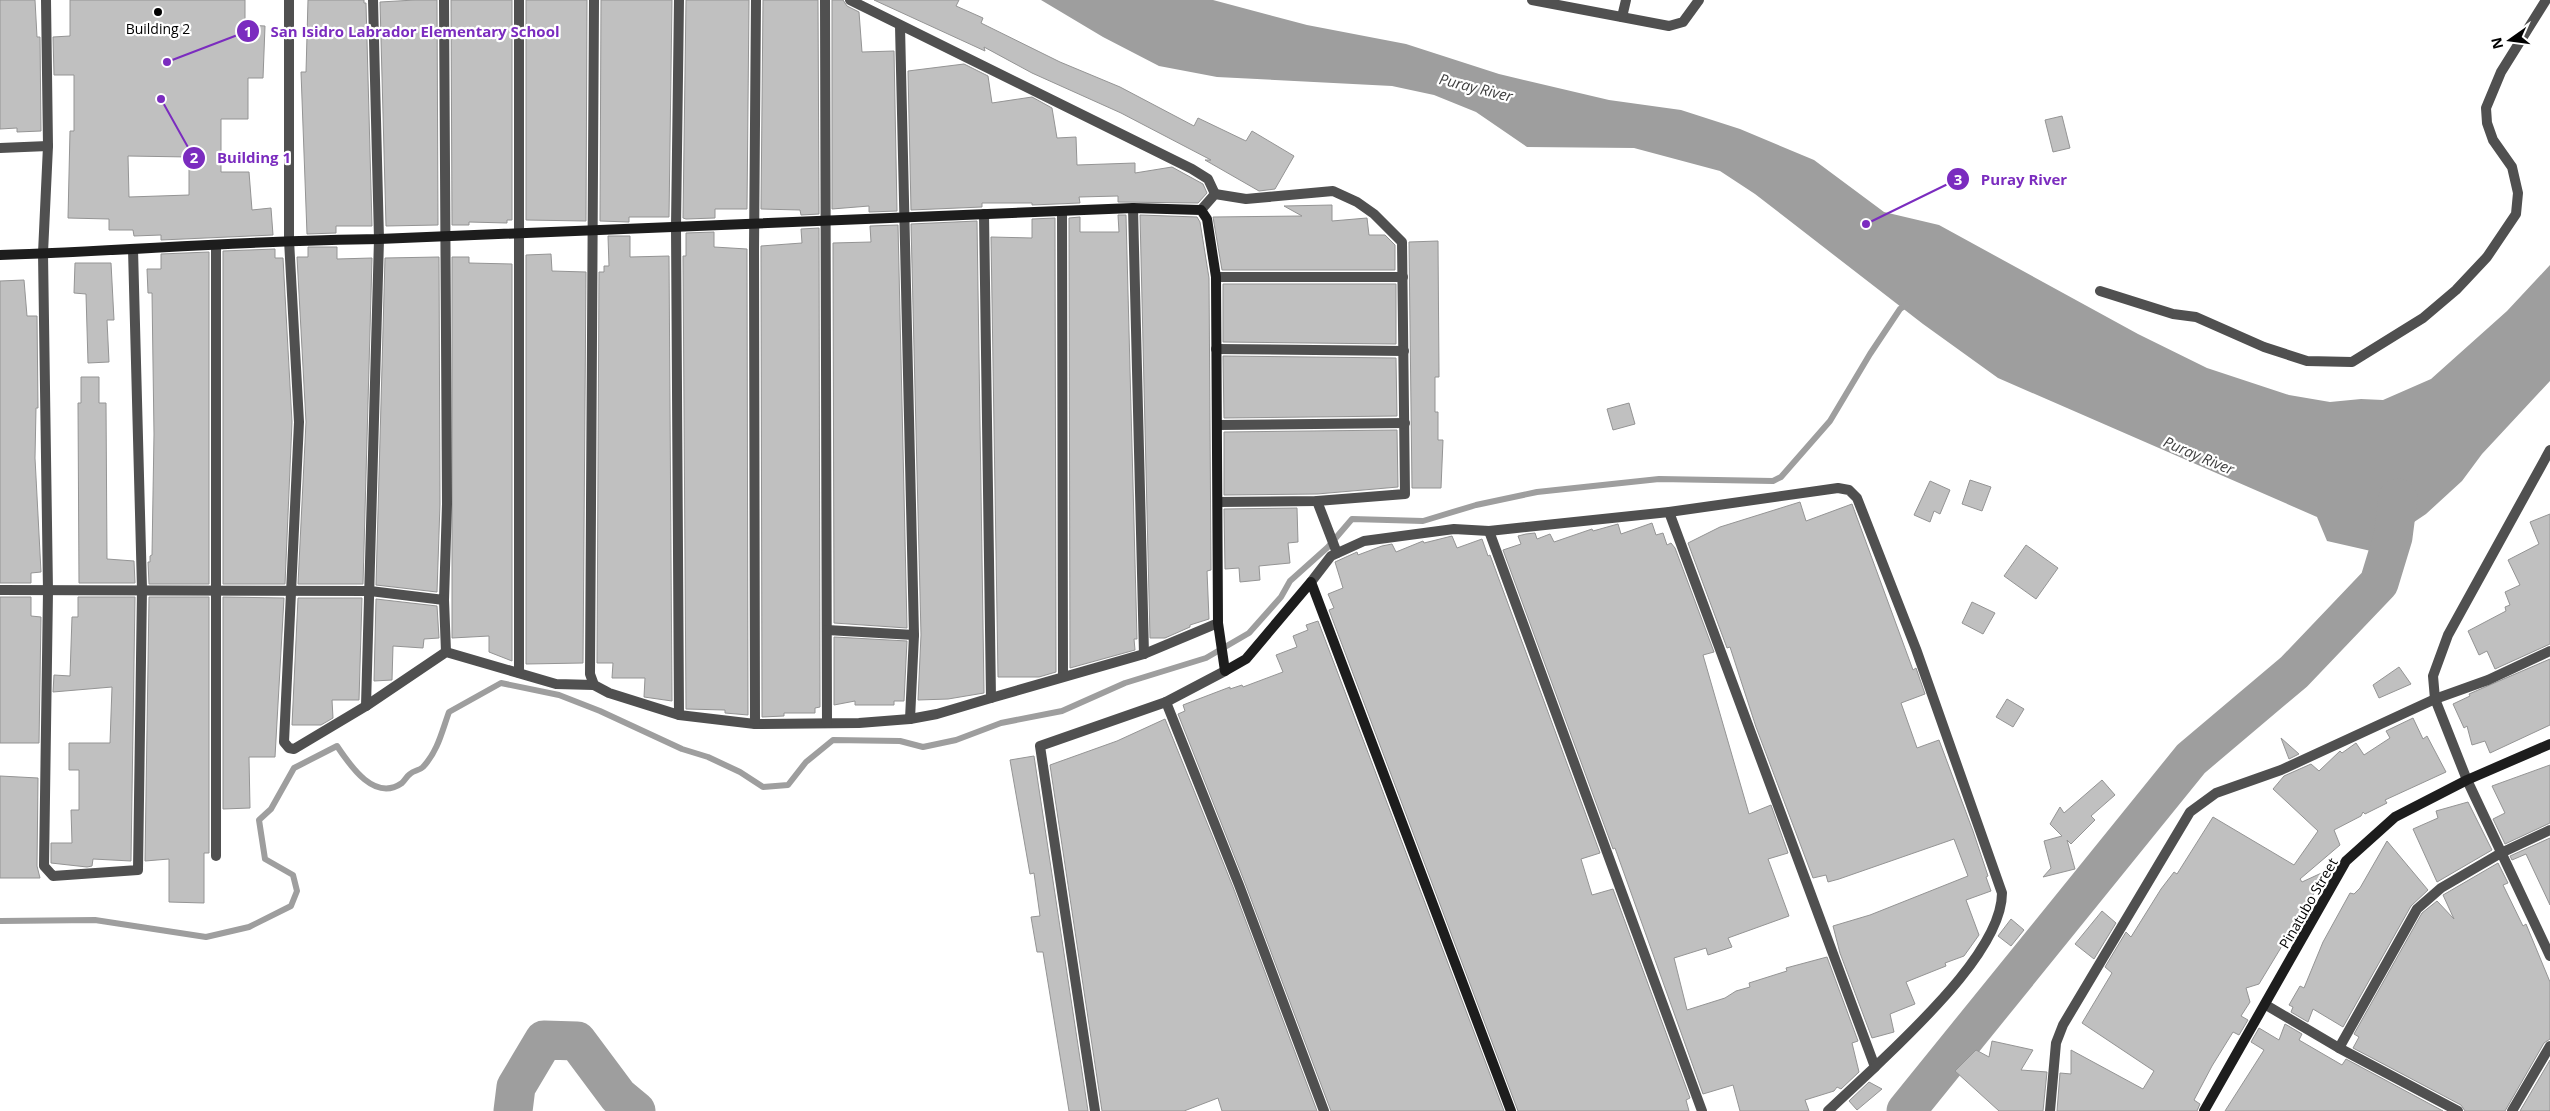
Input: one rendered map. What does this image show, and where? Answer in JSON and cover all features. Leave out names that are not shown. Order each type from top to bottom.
[{"type":"street","points":[[46,0],[48,146],[44,253],[48,591],[44,866],[53,876],[138,870],[142,589],[133,249]]},
{"type":"street","points":[[289,0],[289,240],[299,422],[293,589],[284,742],[289,748],[294,749],[366,706],[446,652]]},
{"type":"street","points":[[366,706],[379,239],[372,0]]},
{"type":"street","points":[[444,0],[448,504],[444,600],[446,652]]},
{"type":"street","points":[[519,0],[519,673]]},
{"type":"street","points":[[594,0],[590,674],[594,685]]},
{"type":"street","points":[[678,0],[676,227],[679,715]]},
{"type":"street","points":[[755,724],[754,224],[756,0]]},
{"type":"street","points":[[825,0],[827,723]]},
{"type":"street","points":[[850,0],[1192,169],[1208,179],[1215,194]]},
{"type":"street","points":[[1532,0],[1555,2],[1669,26],[1683,22],[1699,0]]},
{"type":"street","points":[[1622,17],[1626,0]]},
{"type":"street","points":[[2100,291],[2173,314],[2196,317],[2264,347],[2307,361],[2352,362],[2423,318],[2456,290],[2487,257],[2516,214],[2518,193],[2512,166],[2493,140],[2487,123],[2486,108],[2501,72],[2546,0]]},
{"type":"street","points":[[900,26],[914,635],[910,719]]},
{"type":"street","points":[[0,148],[48,146]]},
{"type":"street","points":[[1215,194],[1246,199],[1325,191],[1338,193],[1357,202],[1374,214],[1402,242],[1405,423],[1405,494],[1317,501],[1218,502]]},
{"type":"street","points":[[1201,210],[1215,194]]},
{"type":"street","points":[[0,255],[289,240],[379,239],[1133,208],[1201,210]]},
{"type":"street","points":[[1133,208],[1144,654]]},
{"type":"street","points":[[1201,210],[1207,219],[1216,277],[1218,623],[1226,671]]},
{"type":"street","points":[[1062,211],[1063,676]]},
{"type":"street","points":[[984,214],[991,698]]},
{"type":"street","points":[[216,245],[218,590],[216,856]]},
{"type":"street","points":[[1216,277],[1403,276]]},
{"type":"street","points":[[1216,349],[1404,351]]},
{"type":"street","points":[[1217,424],[1405,423]]},
{"type":"street","points":[[2549,452],[2448,635],[2433,676],[2435,699],[2467,780],[2550,956]]},
{"type":"street","points":[[1095,1111],[1040,746],[1166,702],[1246,659],[1311,582],[1335,549],[1364,541],[1454,529],[1488,531],[1669,512],[1838,488],[1849,490],[1857,498],[1916,649],[2002,893],[2002,907],[1998,922],[1986,943],[1940,1002],[1828,1111]]},
{"type":"street","points":[[1317,501],[1335,549]]},
{"type":"street","points":[[1669,512],[1875,1067]]},
{"type":"street","points":[[1488,531],[1702,1111]]},
{"type":"street","points":[[1311,582],[1511,1111]]},
{"type":"street","points":[[0,590],[293,589],[370,591],[444,600]]},
{"type":"street","points":[[446,652],[556,684],[594,685],[609,693],[679,715],[755,724],[827,723],[910,719],[937,714],[1144,654],[1218,623]]},
{"type":"street","points":[[827,630],[914,635]]},
{"type":"street","points":[[2050,1111],[2056,1042],[2064,1025],[2190,812],[2216,793],[2281,770],[2435,699],[2488,680],[2550,651]]},
{"type":"street","points":[[1166,702],[1239,885],[1324,1111]]},
{"type":"street","name":"Pinatubo Street","points":[[2204,1111],[2266,1005],[2346,861],[2395,817],[2467,780],[2550,744]]},
{"type":"street","points":[[2339,1048],[2417,909],[2441,888],[2501,853],[2550,830]]},
{"type":"street","points":[[2266,1005],[2339,1048],[2458,1111]]},
{"type":"street","points":[[2512,1111],[2550,1046]]},
{"type":"water","points":[[1041,0],[1213,0],[1307,25],[1406,44],[1499,74],[1609,100],[1681,110],[1740,129],[1814,160],[1884,212],[1939,225],[2138,334],[2207,368],[2289,395],[2330,402],[2361,399],[2383,400],[2431,379],[2507,311],[2550,265],[2550,381],[2482,454],[2462,481],[2426,514],[2371,551],[2327,541],[2317,517],[1998,378],[1923,324],[1755,194],[1720,171],[1634,148],[1527,147],[1476,112],[1434,95],[1392,86],[1217,77],[1159,66],[1103,37]]},
{"type":"building","points":[[0,0],[35,0],[37,37],[40,37],[41,131],[17,132],[17,128],[0,129]]},
{"type":"building","points":[[70,0],[245,0],[245,25],[265,26],[263,78],[248,78],[248,119],[221,119],[221,172],[249,172],[252,210],[271,208],[273,235],[161,240],[161,235],[134,236],[133,230],[109,230],[109,219],[68,218],[70,131],[74,131],[74,75],[54,75],[53,37],[70,36]],"holes":[[[128,156],[189,157],[189,195],[129,197]]]},
{"type":"building","points":[[308,0],[364,0],[364,3],[366,3],[372,226],[336,226],[336,233],[307,234],[301,72],[306,72]]},
{"type":"building","points":[[437,0],[438,225],[386,226],[380,2]]},
{"type":"building","points":[[451,0],[512,0],[512,220],[507,220],[507,223],[469,222],[469,225],[452,225]]},
{"type":"building","points":[[526,0],[587,0],[586,221],[526,220]]},
{"type":"building","points":[[601,0],[672,0],[669,217],[629,217],[629,222],[600,221]]},
{"type":"building","points":[[686,0],[749,0],[747,209],[715,209],[715,218],[683,218]]},
{"type":"building","points":[[763,0],[818,0],[819,214],[801,215],[800,210],[761,209]]},
{"type":"building","points":[[832,0],[843,0],[847,6],[859,12],[862,52],[894,51],[897,211],[869,212],[869,206],[832,209]]},
{"type":"building","points":[[874,0],[959,0],[956,6],[983,18],[981,23],[1060,62],[1120,87],[1194,126],[1198,118],[1246,141],[1252,131],[1294,156],[1275,189],[1259,191],[1205,160],[1211,160],[1121,113],[1032,73],[984,47],[985,51]]},
{"type":"building","points":[[964,64],[988,76],[992,103],[1032,97],[1052,108],[1057,138],[1076,137],[1077,165],[1135,163],[1135,173],[1172,167],[1203,184],[1207,193],[1198,203],[1118,202],[1118,196],[1079,197],[1080,203],[1032,205],[1032,203],[982,203],[982,207],[911,210],[908,71]]},
{"type":"building","points":[[2062,116],[2070,148],[2053,152],[2045,120]]},
{"type":"building","points":[[1332,205],[1332,221],[1367,218],[1369,235],[1385,235],[1395,245],[1395,270],[1222,270],[1213,217],[1302,216],[1284,206]]},
{"type":"building","points":[[1118,215],[1126,215],[1137,639],[1134,639],[1135,650],[1070,668],[1069,218],[1080,217],[1080,232],[1119,232]]},
{"type":"building","points":[[1140,215],[1197,217],[1200,222],[1209,278],[1211,570],[1207,571],[1209,619],[1190,625],[1190,627],[1165,638],[1150,638]]},
{"type":"building","points":[[1055,218],[1056,672],[1039,677],[998,677],[991,237],[1032,238],[1032,219]]},
{"type":"building","points":[[977,221],[984,693],[948,699],[918,700],[921,635],[911,224]]},
{"type":"building","points":[[898,225],[907,628],[834,623],[833,243],[871,242],[870,226]]},
{"type":"building","points":[[819,228],[820,707],[815,708],[815,713],[784,713],[784,716],[762,717],[761,246],[802,243],[801,229]]},
{"type":"building","points":[[714,232],[714,247],[747,249],[748,715],[725,713],[725,710],[686,709],[683,256],[686,256],[686,233]]},
{"type":"building","points":[[608,236],[630,236],[630,257],[669,256],[672,701],[644,697],[645,678],[612,678],[613,663],[597,663],[599,272],[604,272],[604,266],[609,266]]},
{"type":"building","points":[[1438,241],[1439,377],[1435,377],[1435,412],[1438,412],[1438,440],[1443,440],[1441,488],[1412,488],[1409,242]]},
{"type":"building","points":[[308,247],[337,247],[337,259],[372,258],[363,584],[298,584],[306,422],[297,257],[308,257]]},
{"type":"building","points":[[275,249],[275,258],[283,258],[292,422],[285,584],[223,584],[223,251]]},
{"type":"building","points":[[209,252],[209,584],[149,584],[148,562],[150,562],[150,556],[152,555],[154,434],[152,293],[148,293],[147,269],[161,269],[161,254]]},
{"type":"building","points":[[551,254],[552,271],[586,272],[583,663],[526,664],[526,255]]},
{"type":"building","points":[[439,257],[440,504],[437,592],[376,585],[385,258]]},
{"type":"building","points":[[452,257],[469,257],[469,263],[512,264],[512,661],[489,652],[489,636],[452,638]]},
{"type":"building","points":[[75,263],[111,263],[114,320],[107,320],[109,362],[88,363],[86,294],[74,293]]},
{"type":"building","points":[[24,280],[27,316],[37,316],[38,408],[36,408],[35,458],[41,572],[31,573],[31,583],[0,583],[0,281]]},
{"type":"building","points":[[1223,284],[1396,284],[1396,344],[1223,342]]},
{"type":"building","points":[[1223,356],[1396,358],[1397,416],[1224,418]]},
{"type":"building","points":[[81,377],[99,377],[99,403],[106,403],[107,559],[134,561],[135,583],[79,583],[78,403],[81,403]]},
{"type":"building","points":[[1629,403],[1635,424],[1613,430],[1607,409]]},
{"type":"building","points":[[1397,430],[1398,487],[1317,494],[1224,495],[1224,432]]},
{"type":"building","points":[[1970,480],[1991,487],[1982,511],[1962,504]]},
{"type":"building","points":[[1930,481],[1950,490],[1940,514],[1934,511],[1930,522],[1914,515]]},
{"type":"building","points":[[1800,502],[1806,521],[1852,504],[1913,670],[1916,668],[1925,694],[1901,703],[1917,748],[1939,740],[1973,831],[1991,891],[1966,900],[1979,935],[1964,956],[1945,963],[1946,966],[1906,982],[1915,1004],[1890,1014],[1894,1032],[1872,1038],[1840,953],[1833,926],[1870,915],[1968,876],[1954,839],[1839,879],[1828,882],[1826,875],[1813,878],[1756,727],[1730,647],[1727,648],[1688,543],[1720,527]]},
{"type":"building","points":[[1297,508],[1298,542],[1288,543],[1290,563],[1259,566],[1260,580],[1240,582],[1239,568],[1225,569],[1224,509]]},
{"type":"building","points":[[2550,514],[2550,644],[2495,669],[2487,651],[2479,655],[2468,631],[2506,611],[2505,607],[2510,605],[2505,592],[2520,585],[2508,560],[2539,544],[2530,522]]},
{"type":"building","points":[[1652,523],[1656,535],[1663,533],[1667,545],[1671,543],[1675,548],[1714,652],[1703,655],[1749,814],[1771,805],[1788,853],[1768,859],[1789,916],[1728,938],[1732,947],[1708,955],[1706,948],[1674,958],[1687,1010],[1725,998],[1736,991],[1750,987],[1749,983],[1787,971],[1786,968],[1827,957],[1858,1041],[1852,1043],[1859,1072],[1841,1089],[1837,1087],[1834,1091],[1805,1100],[1809,1111],[1740,1111],[1733,1085],[1703,1094],[1615,848],[1613,849],[1503,550],[1521,544],[1518,536],[1526,534],[1535,533],[1537,539],[1550,534],[1554,542],[1592,529],[1593,531],[1618,524],[1621,534]]},
{"type":"building","points":[[1452,536],[1457,548],[1482,539],[1488,556],[1490,555],[1600,853],[1581,859],[1592,895],[1613,889],[1690,1098],[1686,1100],[1689,1111],[1518,1111],[1329,610],[1334,608],[1328,594],[1343,588],[1335,562],[1357,552],[1358,555],[1382,546],[1392,544],[1396,552],[1423,541],[1424,543]]},
{"type":"building","points":[[2026,545],[2058,568],[2036,599],[2004,576]]},
{"type":"building","points":[[0,597],[31,597],[31,616],[41,617],[39,743],[0,743]]},
{"type":"building","points":[[78,597],[135,597],[131,861],[93,859],[92,866],[87,867],[51,863],[51,843],[72,843],[71,810],[79,810],[79,770],[69,770],[69,743],[110,743],[112,687],[53,692],[54,675],[70,676],[72,617],[78,617]]},
{"type":"building","points":[[149,597],[209,597],[209,853],[204,853],[204,903],[169,902],[169,859],[145,861]]},
{"type":"building","points":[[223,597],[284,598],[275,757],[249,757],[250,808],[223,809]]},
{"type":"building","points":[[298,598],[362,598],[359,700],[332,700],[333,718],[321,725],[292,725]]},
{"type":"building","points":[[376,599],[437,606],[439,638],[424,639],[423,648],[393,646],[392,680],[374,681]]},
{"type":"building","points":[[1972,602],[1995,613],[1983,634],[1962,623]]},
{"type":"building","points":[[1318,621],[1504,1111],[1331,1111],[1245,883],[1178,714],[1185,711],[1183,705],[1230,687],[1230,689],[1242,685],[1243,687],[1283,672],[1276,655],[1297,647],[1293,636],[1308,630],[1306,625]]},
{"type":"building","points":[[834,637],[907,641],[904,701],[894,701],[894,705],[855,705],[855,701],[834,705]]},
{"type":"building","points":[[2550,659],[2550,725],[2490,753],[2485,741],[2472,745],[2467,726],[2464,728],[2453,704],[2470,696],[2469,694]]},
{"type":"building","points":[[2399,667],[2411,684],[2379,698],[2373,685]]},
{"type":"building","points":[[2007,699],[2024,709],[2013,727],[1996,717]]},
{"type":"building","points":[[2413,718],[2423,739],[2427,736],[2446,772],[2385,800],[2387,803],[2365,814],[2363,812],[2361,816],[2334,830],[2340,845],[2300,879],[2302,882],[2328,870],[2259,984],[2246,988],[2250,1002],[2241,1016],[2248,1020],[2239,1035],[2233,1032],[2212,1066],[2194,1100],[2200,1104],[2197,1111],[2057,1111],[2060,1073],[2071,1074],[2071,1050],[2143,1089],[2154,1071],[2082,1023],[2112,973],[2105,967],[2126,932],[2131,937],[2161,889],[2174,872],[2177,874],[2213,817],[2294,865],[2318,831],[2273,789],[2284,776],[2311,764],[2319,771],[2340,751],[2342,753],[2356,743],[2364,755],[2390,738],[2386,731]]},
{"type":"building","points":[[1165,719],[1233,887],[1317,1111],[1222,1111],[1218,1098],[1184,1111],[1102,1111],[1050,765],[1117,741]]},
{"type":"building","points":[[2281,738],[2299,754],[2289,759]]},
{"type":"building","points":[[1034,756],[1088,1111],[1069,1111],[1043,952],[1037,952],[1031,917],[1040,916],[1034,873],[1030,874],[1010,760]]},
{"type":"building","points":[[2550,765],[2550,823],[2505,844],[2493,819],[2505,813],[2492,786]]},
{"type":"building","points":[[0,776],[38,778],[37,866],[40,878],[0,878]]},
{"type":"building","points":[[2102,780],[2115,795],[2091,816],[2095,820],[2071,844],[2067,840],[2075,869],[2043,877],[2051,868],[2044,841],[2062,836],[2050,824],[2060,807],[2064,813]]},
{"type":"building","points":[[2468,802],[2492,850],[2437,882],[2413,829],[2438,818],[2436,811]]},
{"type":"building","points":[[2550,838],[2550,905],[2526,854],[2512,860],[2510,856]]},
{"type":"building","points":[[2387,841],[2428,890],[2411,906],[2343,1027],[2313,1009],[2308,1022],[2291,1012],[2293,1007],[2289,1005],[2300,986],[2304,988],[2323,942],[2350,893],[2354,894],[2360,888]]},
{"type":"building","points":[[2498,863],[2508,883],[2503,885],[2523,926],[2526,924],[2550,982],[2550,1039],[2544,1043],[2505,1111],[2465,1111],[2461,1105],[2353,1048],[2359,1037],[2354,1034],[2422,913],[2437,901],[2454,919],[2443,895]]},
{"type":"building","points":[[2102,911],[2116,923],[2094,959],[2075,944]]},
{"type":"building","points":[[2011,919],[2024,930],[2011,946],[1998,936]]},
{"type":"building","points":[[2285,1024],[2302,1034],[2299,1040],[2342,1065],[2346,1059],[2443,1111],[2225,1111],[2264,1050],[2251,1042],[2259,1028],[2279,1040]]},
{"type":"building","points":[[1992,1041],[2033,1050],[2021,1070],[2047,1072],[2043,1111],[1999,1111],[1955,1071],[1976,1050],[1989,1057]]},
{"type":"building","points":[[2550,1060],[2550,1111],[2520,1111]]},
{"type":"building","points":[[1869,1082],[1882,1089],[1857,1110],[1849,1101]]},
{"type":"waterway","points":[[0,921],[95,920],[206,937],[249,927],[291,906],[297,891],[293,875],[265,859],[259,820],[271,809],[294,768],[337,746],[349,763],[365,780],[382,788],[392,788],[402,783],[409,775],[428,761],[439,741],[449,712],[501,683],[559,695],[600,711],[682,749],[708,757],[740,772],[763,787],[788,785],[806,762],[833,740],[900,741],[923,747],[956,740],[1001,723],[1062,711],[1125,683],[1206,658],[1249,633],[1281,597],[1290,581],[1328,547],[1352,519],[1423,521],[1476,505],[1537,492],[1659,479],[1773,481],[1781,477],[1830,421],[1870,354],[1900,309],[1907,304]]},
{"type":"waterway","points":[[1906,1111],[2191,759],[2294,672],[2379,583],[2393,537],[2398,498]]},
{"type":"waterway","points":[[513,1111],[516,1087],[544,1040],[577,1041],[618,1096],[636,1111]]},
{"type":"place","name":"Building 2","points":[[158,12]]},
{"type":"place","name":"San Isidro Labrador Elementary School","points":[[167,62]]},
{"type":"place","name":"Building 1","points":[[161,99]]},
{"type":"place","name":"Puray River","points":[[1866,224]]}]
